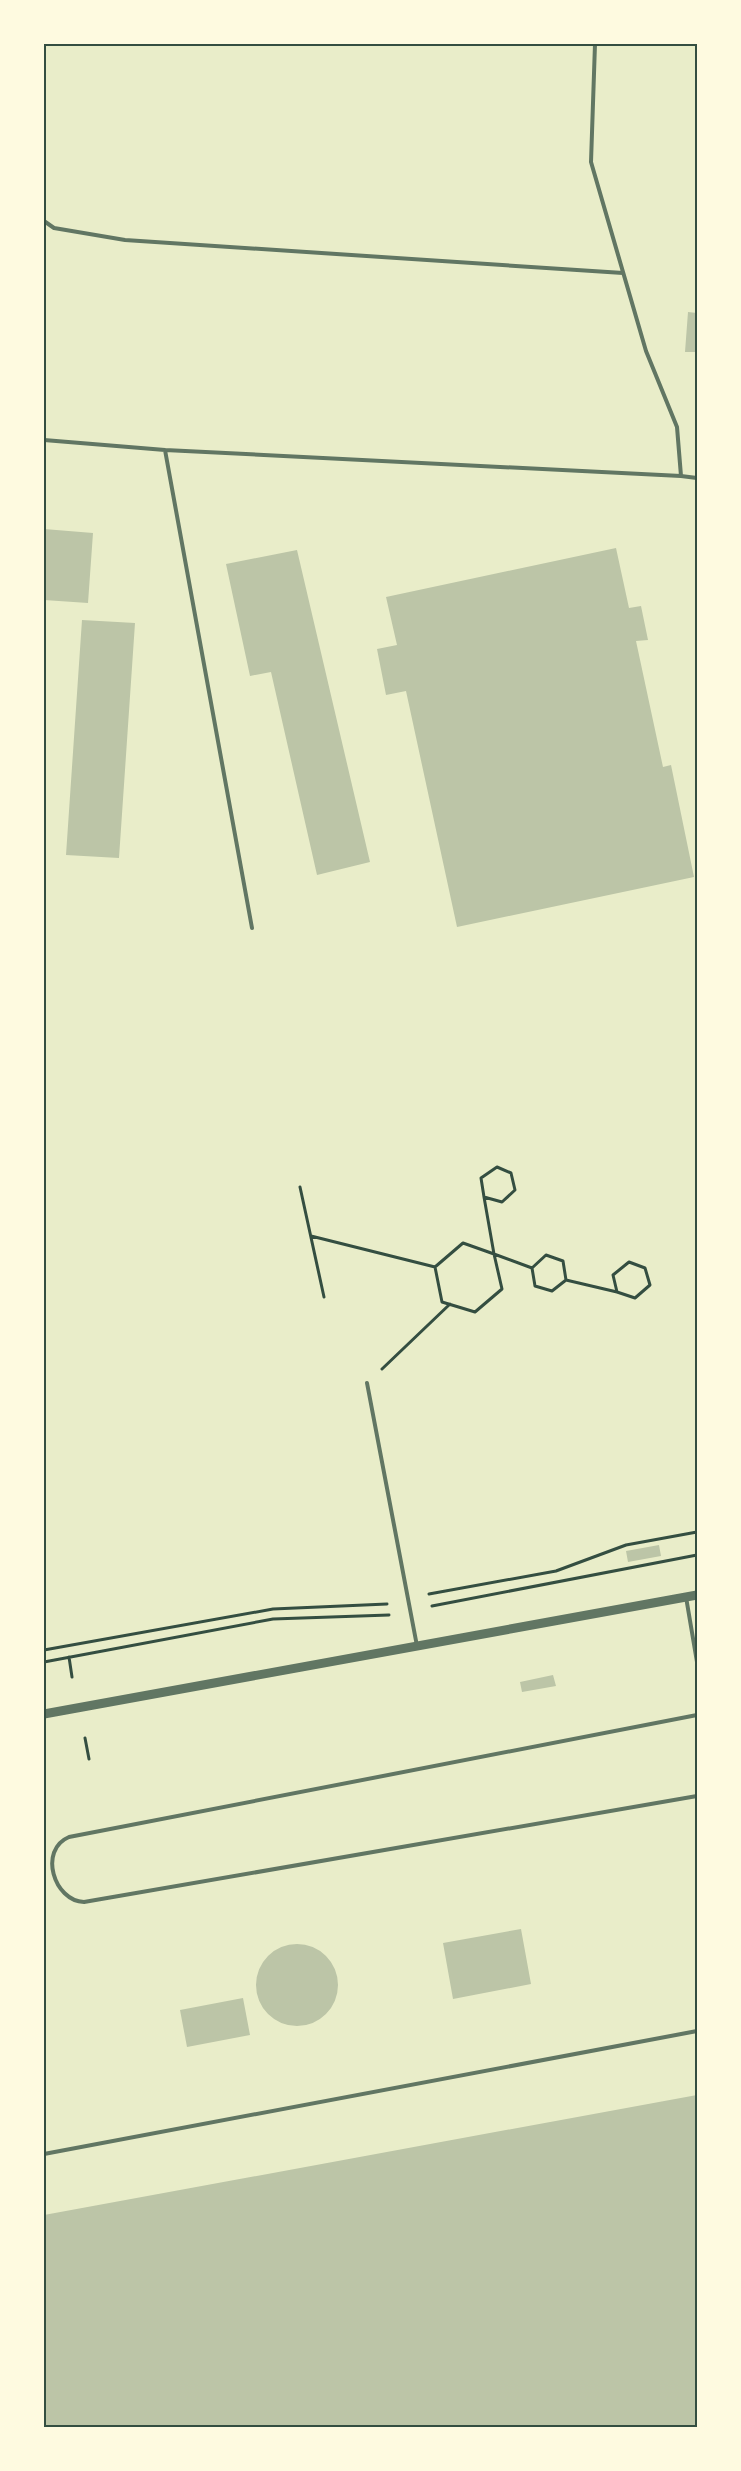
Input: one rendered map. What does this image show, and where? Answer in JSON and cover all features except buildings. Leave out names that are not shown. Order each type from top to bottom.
[{"type":"street","points":[[44,1714],[697,1595]]},
{"type":"lane","points":[[595,44],[591,162],[646,351],[677,427],[680,476]]},
{"type":"lane","points":[[44,221],[54,228],[125,240],[623,273]]},
{"type":"lane","points":[[44,440],[165,450],[697,478]]},
{"type":"lane","points":[[165,450],[252,928]]},
{"type":"lane","points":[[367,1383],[417,1646]]},
{"type":"lane","points":[[686,1597],[697,1662]]},
{"type":"lane","points":[[697,1714],[69,1837],[58,1844],[54,1850],[52,1861],[57,1883],[64,1896],[76,1902],[84,1902],[697,1796]]},
{"type":"lane","points":[[44,2154],[697,2031]]},
{"type":"path","points":[[436,1268],[442,1302],[475,1312],[502,1289],[494,1254],[484,1197],[481,1178],[497,1167],[511,1173],[515,1190],[502,1202],[484,1197]]},
{"type":"path","points":[[300,1187],[324,1296]]},
{"type":"path","points":[[310,1236],[436,1268]]},
{"type":"path","points":[[436,1268],[462,1243],[532,1268]]},
{"type":"path","points":[[532,1268],[546,1255],[563,1262],[566,1280]]},
{"type":"path","points":[[566,1280],[635,1298],[650,1285],[645,1268],[628,1262],[613,1275],[617,1292]]},
{"type":"path","points":[[532,1268],[535,1286],[552,1291],[566,1280]]},
{"type":"path","points":[[367,1383],[450,1304]]},
{"type":"path","points":[[697,1504],[697,1513]]},
{"type":"path","points":[[44,1650],[273,1609],[389,1604],[556,1571],[626,1544],[697,1532]]},
{"type":"path","points":[[44,1662],[273,1619],[383,1617],[697,1555]]},
{"type":"path","points":[[69,1658],[72,1677]]},
{"type":"path","points":[[85,1738],[89,1759]]}]
